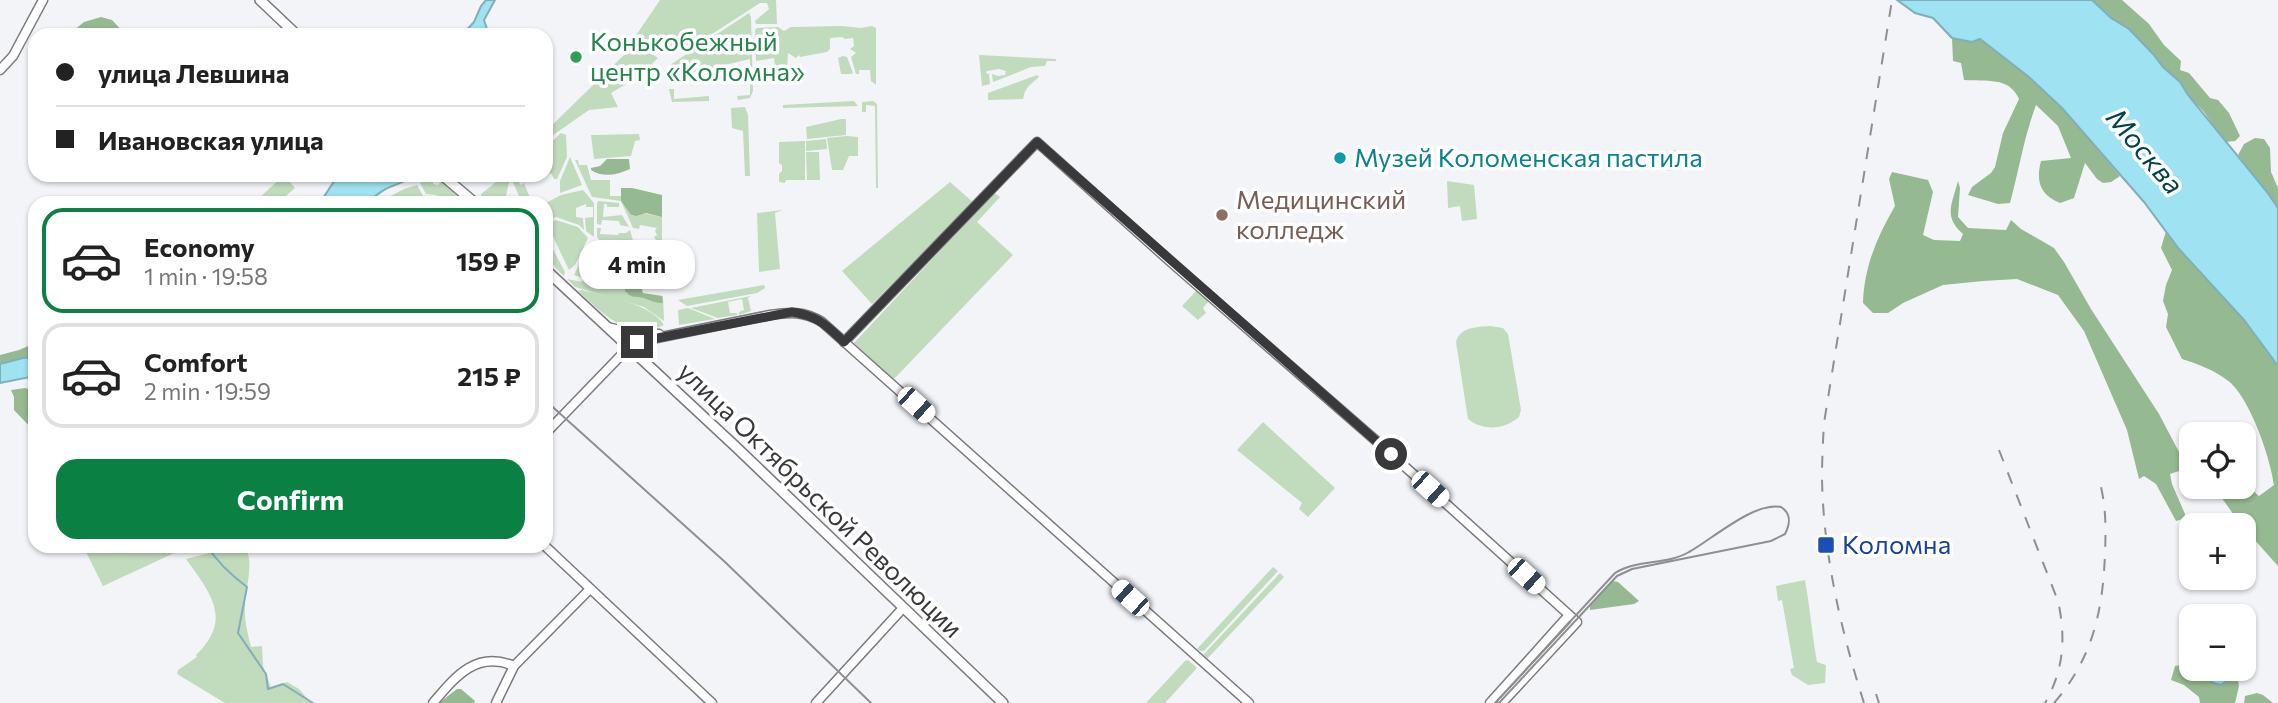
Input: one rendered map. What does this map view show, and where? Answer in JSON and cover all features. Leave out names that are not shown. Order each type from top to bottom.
[{"type":"main road","points":[[260,0],[290,28]]},
{"type":"main road","points":[[450,182],[466,195]]},
{"type":"main road","points":[[456,182],[466,195]]},
{"type":"main road","name":"улица Октябрьской Революции","points":[[553,277],[1003,703]]},
{"type":"street","points":[[0,70],[13,56],[43,0]]},
{"type":"street","points":[[844,342],[1037,142],[1577,622],[1502,703]]},
{"type":"street","points":[[553,426],[629,347],[637,342],[792,312],[810,315],[822,322],[1249,703]]},
{"type":"street","points":[[607,327],[634,333],[673,334]]},
{"type":"street","points":[[552,553],[712,703]]},
{"type":"street","points":[[496,703],[514,666],[590,589]]},
{"type":"street","points":[[816,703],[903,608]]},
{"type":"street","points":[[1490,703],[1569,615]]},
{"type":"street","points":[[433,703],[463,670],[471,665],[495,662],[514,666]]},
{"type":"green space","points":[[660,0],[776,0],[777,24],[756,24],[755,21],[769,9],[767,3],[760,3],[689,49],[660,54],[635,37]]},
{"type":"green space","points":[[2092,0],[2122,0],[2149,24],[2164,45],[2181,61],[2180,70],[2189,73],[2210,98],[2218,100],[2229,113],[2240,136],[2235,141],[2225,142],[2180,82],[2129,29],[2111,18]]},
{"type":"green space","points":[[749,13],[753,91],[750,98],[738,100],[737,96],[750,95],[750,59],[674,77],[673,83],[669,83],[670,65]]},
{"type":"green space","points":[[101,17],[112,20],[119,28],[77,28],[84,22]]},
{"type":"green space","points":[[778,27],[784,31],[791,27],[876,28],[876,85],[871,81],[870,70],[859,70],[859,74],[856,74],[851,57],[856,53],[850,49],[854,46],[853,38],[830,38],[830,49],[827,52],[799,55],[796,58],[788,53],[787,68],[775,68],[774,58],[756,61],[757,28]]},
{"type":"green space","points":[[1952,38],[1972,42],[1980,39],[2029,77],[2062,108],[2120,176],[2111,182],[2103,183],[2085,163],[2074,198],[2060,203],[2047,196],[2039,181],[2041,161],[2071,158],[2058,126],[2036,105],[2010,203],[1998,204],[1968,195],[1972,187],[1995,167],[2003,133],[2019,99],[2015,92],[2003,83],[1964,80],[1961,63],[1953,61]]},
{"type":"green space","points":[[633,42],[658,58],[638,77],[611,93],[618,107],[589,110],[553,135],[553,124],[625,54]]},
{"type":"green space","points":[[979,55],[1056,61],[1047,61],[1045,66],[1031,67],[993,82],[992,74],[1005,75],[1006,71],[987,71],[990,84],[982,86]]},
{"type":"green space","points":[[847,57],[853,73],[841,74],[838,58]]},
{"type":"green space","points":[[1037,75],[1039,77],[1027,89],[1023,99],[988,100],[988,93]]},
{"type":"green space","points":[[669,89],[674,89],[674,99],[709,96],[709,101],[672,102]]},
{"type":"green space","points":[[854,101],[858,106],[783,108],[783,105]]},
{"type":"green space","points":[[873,101],[877,104],[878,188],[875,106],[866,105],[866,112],[862,112],[862,102]]},
{"type":"green space","points":[[745,107],[748,115],[750,176],[745,176],[743,131],[732,128],[731,108]]},
{"type":"green space","points":[[846,119],[846,135],[807,139],[806,127]]},
{"type":"green space","points":[[561,133],[566,135],[567,157],[557,179],[553,177],[553,140]]},
{"type":"green space","points":[[639,134],[640,140],[635,141],[631,156],[594,159],[591,135]]},
{"type":"green space","points":[[858,137],[858,156],[849,156],[843,170],[832,170],[827,138]]},
{"type":"green space","points":[[2255,138],[2264,139],[2270,148],[2271,172],[2278,188],[2278,208],[2238,155],[2244,144]]},
{"type":"green space","points":[[826,139],[827,149],[806,151],[806,141]]},
{"type":"green space","points":[[805,141],[805,180],[779,182],[782,165],[779,163],[779,142]]},
{"type":"green space","points":[[1676,150],[1678,170],[1668,171],[1666,152]]},
{"type":"green space","points":[[806,152],[819,152],[820,180],[807,180]]},
{"type":"green space","points":[[570,157],[582,185],[560,193],[560,181]]},
{"type":"green space","points":[[607,159],[629,159],[630,169],[610,175],[591,170]]},
{"type":"green space","points":[[575,160],[578,160],[579,165],[587,165],[591,180],[610,180],[610,196],[621,196],[621,201],[592,197]]},
{"type":"green space","points":[[1892,172],[1928,180],[1933,192],[1923,235],[1934,240],[1960,241],[1963,234],[1951,216],[1958,181],[1958,217],[1968,228],[2006,230],[2011,220],[2054,248],[2159,414],[2179,452],[2179,471],[2170,474],[2185,513],[2179,513],[2179,520],[2176,521],[2156,484],[2144,476],[2139,479],[2127,430],[2084,331],[2058,295],[2017,279],[1943,285],[1903,303],[1888,313],[1873,313],[1863,303],[1866,277],[1873,253],[1895,206],[1889,179]]},
{"type":"green space","points":[[1447,181],[1474,185],[1477,219],[1462,221],[1460,206],[1448,208]]},
{"type":"green space","points":[[276,182],[290,182],[295,188],[286,196],[261,196]]},
{"type":"green space","points":[[433,182],[438,185],[442,182],[457,196],[426,194],[420,183]]},
{"type":"green space","points":[[496,182],[509,182],[506,196],[481,194]]},
{"type":"green space","points":[[513,182],[519,182],[520,185],[524,183],[529,196],[519,196]]},
{"type":"green space","points":[[950,182],[974,203],[872,304],[842,271]]},
{"type":"green space","points":[[417,185],[423,196],[390,196]]},
{"type":"green space","points":[[621,188],[662,195],[662,217],[646,213],[631,215],[621,201]]},
{"type":"green space","points":[[583,190],[594,203],[594,237],[586,231],[585,218],[593,217],[593,207],[586,207],[586,204],[576,208],[576,217],[583,218],[584,230],[579,225],[553,218],[553,199]]},
{"type":"green space","points":[[994,193],[1000,197],[977,222],[1013,255],[893,380],[854,343]]},
{"type":"green space","points":[[598,201],[619,203],[619,207],[607,207],[607,204],[604,204],[603,217],[622,215],[629,227],[620,225],[619,221],[602,220],[601,225],[597,224]]},
{"type":"green space","points":[[621,201],[633,216],[643,213],[662,217],[662,247],[647,246],[647,241],[656,240],[654,237],[657,235],[657,228],[640,225],[639,229],[633,228]]},
{"type":"green space","points":[[783,210],[775,213],[780,269],[759,272],[757,213]]},
{"type":"green space","points":[[553,221],[578,227],[588,238],[575,265],[569,270],[553,237]]},
{"type":"green space","points":[[597,228],[601,228],[600,234],[618,235],[630,230],[634,244],[600,241]]},
{"type":"green space","points":[[2166,231],[2244,320],[2278,366],[2278,566],[2256,541],[2256,513],[2232,513],[2223,499],[2256,499],[2256,493],[2259,496],[2274,485],[2256,422],[2243,399],[2227,380],[2182,359],[2166,327],[2168,314],[2163,301],[2172,270],[2161,248]]},
{"type":"green space","points":[[601,244],[662,250],[661,255],[628,254],[626,273],[627,294],[663,296],[664,321],[644,307],[575,287],[567,279],[582,282],[583,278],[574,275],[585,253],[590,247],[598,247]]},
{"type":"green space","points":[[553,249],[565,272],[564,276],[555,267]]},
{"type":"green space","points":[[634,278],[639,279],[643,293],[662,296],[663,303],[628,294],[625,287]]},
{"type":"green space","points":[[764,285],[765,288],[757,293],[687,306],[678,300]]},
{"type":"green space","points":[[1197,290],[1209,301],[1203,308],[1206,313],[1198,320],[1182,306]]},
{"type":"green space","points":[[578,291],[639,306],[664,325],[651,329],[627,328],[606,316]]},
{"type":"green space","points":[[751,296],[748,298],[751,311],[739,315],[739,312],[744,310],[742,299],[728,302],[730,313],[737,315],[718,318],[691,308]]},
{"type":"green space","points":[[688,308],[715,319],[679,325],[678,310]]},
{"type":"green space","points":[[1490,326],[1503,328],[1508,334],[1521,410],[1519,417],[1500,427],[1480,426],[1468,419],[1456,342],[1465,331]]},
{"type":"green space","points":[[28,346],[28,358],[0,364],[0,355]]},
{"type":"green space","points":[[28,389],[28,425],[14,410],[11,390]]},
{"type":"green space","points":[[1263,422],[1335,488],[1308,517],[1299,509],[1302,503],[1237,450]]},
{"type":"green space","points":[[86,553],[174,553],[103,586]]},
{"type":"green space","points":[[209,553],[248,553],[245,612],[251,647],[262,646],[263,666],[271,688],[287,682],[299,689],[311,703],[225,703],[177,674],[178,670],[197,657],[214,630],[216,618],[210,595],[186,559]]},
{"type":"green space","points":[[1273,567],[1278,571],[1204,651],[1197,649]]},
{"type":"green space","points":[[1280,573],[1284,577],[1207,659],[1203,655]]},
{"type":"green space","points":[[1805,580],[1817,662],[1826,665],[1825,683],[1808,685],[1792,675],[1790,669],[1794,668],[1782,600],[1778,601],[1776,586]]},
{"type":"green space","points":[[1613,581],[1618,582],[1639,601],[1590,610],[1590,606]]},
{"type":"green space","points":[[1188,660],[1197,668],[1165,703],[1146,703],[1185,661]]},
{"type":"green space","points":[[2179,665],[2179,681],[2211,681],[2221,685],[2227,681],[2238,681],[2235,703],[2200,703],[2199,697],[2184,685],[2171,680],[2175,666]]},
{"type":"green space","points":[[457,689],[461,689],[474,703],[439,703]]},
{"type":"green space","points":[[2257,693],[2273,703],[2244,703],[2245,696]]},
{"type":"water","points":[[486,0],[495,0],[484,20],[487,28],[468,28],[474,22]]},
{"type":"water","name":"Москва","points":[[1897,0],[2092,0],[2111,18],[2129,29],[2180,82],[2278,208],[2278,366],[2244,320],[2179,249],[2144,202],[2062,108],[2029,77],[1980,39],[1972,42],[1952,38],[1933,18],[1915,13]]},
{"type":"water","points":[[334,182],[403,182],[376,196],[324,196]]},
{"type":"water","points":[[28,358],[28,377],[0,383],[0,364]]},
{"type":"water","points":[[2211,681],[2227,681],[2221,685]]},
{"type":"waterway","points":[[212,553],[247,587],[238,633],[266,674],[268,689],[283,684],[313,703]]},
{"type":"tram line","points":[[553,407],[725,562],[871,703]]},
{"type":"tram line","points":[[1495,703],[1615,573],[1633,566],[1680,556],[1746,515],[1759,510],[1781,507],[1787,513],[1789,523],[1785,534],[1771,541],[1632,569],[1617,576],[1499,703]]},
{"type":"railway","points":[[1864,703],[1841,620],[1830,563],[1823,506],[1824,423],[1892,0]]},
{"type":"railway","points":[[1999,450],[2061,614],[2060,666],[2045,703]]},
{"type":"railway","points":[[2054,703],[2087,651],[2098,614],[2104,574],[2105,535],[2100,483]]},
{"type":"railway","points":[[1876,694],[1879,703]]},
{"type":"place","name":"Конькобежный центр «Коломна»","points":[[576,57]]},
{"type":"place","name":"Музей Коломенская пастила","points":[[1340,158]]},
{"type":"place","name":"Медицинский колледж","points":[[1222,215]]},
{"type":"place","name":"Коломна","points":[[1826,545]]},
{"type":"route","points":[[637,342],[792,312],[810,315],[844,342],[1037,142],[1391,454]]}]
